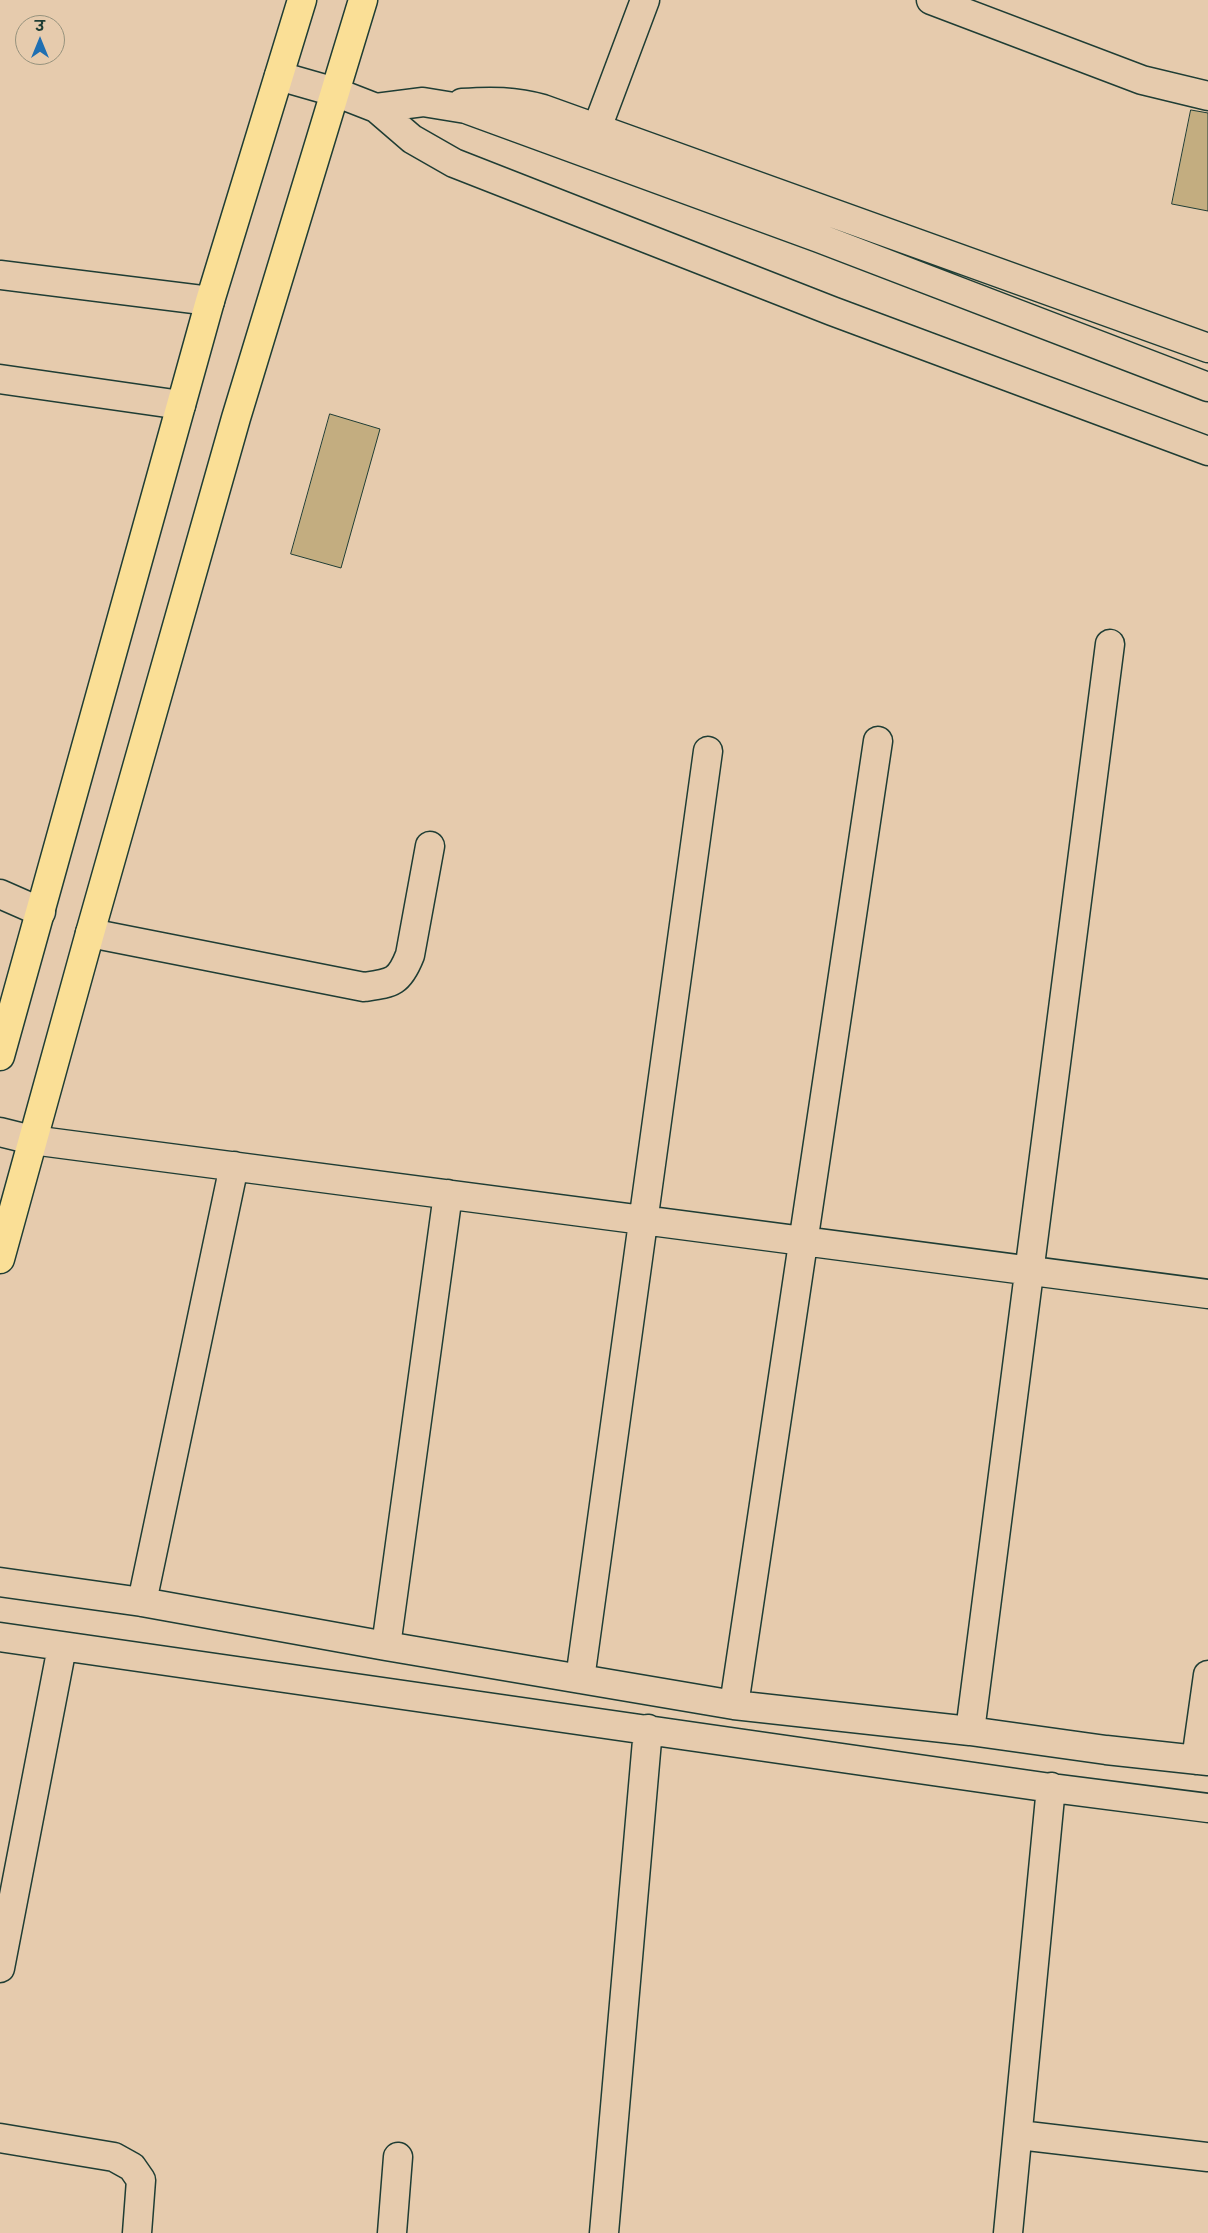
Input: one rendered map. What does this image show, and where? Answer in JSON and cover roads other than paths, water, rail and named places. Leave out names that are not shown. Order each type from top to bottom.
[{"type":"main road","points":[[0,1056],[210,301],[302,0]]},
{"type":"main road","points":[[0,1259],[236,418],[363,0]]},
{"type":"street","points":[[597,128],[645,0]]},
{"type":"street","points":[[931,0],[1142,80],[1208,96]]},
{"type":"street","points":[[279,76],[335,92],[376,108],[412,139],[454,163],[832,311],[1208,451]]},
{"type":"street","points":[[446,104],[495,100],[519,102],[597,128],[1208,348]]},
{"type":"street","points":[[376,108],[423,102],[446,104],[466,109],[810,235],[1208,387]]},
{"type":"street","points":[[0,274],[210,301]]},
{"type":"street","points":[[0,379],[181,405]]},
{"type":"street","points":[[970,1731],[1110,644]]},
{"type":"street","points":[[734,1705],[878,740]]},
{"type":"street","points":[[580,1679],[708,751]]},
{"type":"street","points":[[90,933],[364,987],[388,984],[404,972],[410,955],[430,846]]},
{"type":"street","points":[[0,894],[41,912]]},
{"type":"street","points":[[0,1132],[32,1140],[1208,1294]]},
{"type":"street","points":[[142,1602],[234,1166]]},
{"type":"street","points":[[386,1646],[448,1194]]},
{"type":"street","points":[[0,1582],[142,1602],[386,1646],[734,1705],[970,1731],[1106,1750],[1202,1760],[1208,1675]]},
{"type":"street","points":[[0,1637],[1208,1808]]},
{"type":"street","points":[[0,1968],[62,1647]]},
{"type":"street","points":[[604,2233],[648,1729]]},
{"type":"street","points":[[1008,2233],[1019,2136],[1050,1787]]},
{"type":"street","points":[[1019,2136],[1208,2157]]},
{"type":"street","points":[[0,2138],[114,2157],[132,2167],[141,2180],[137,2233]]},
{"type":"street","points":[[392,2233],[398,2157]]}]
